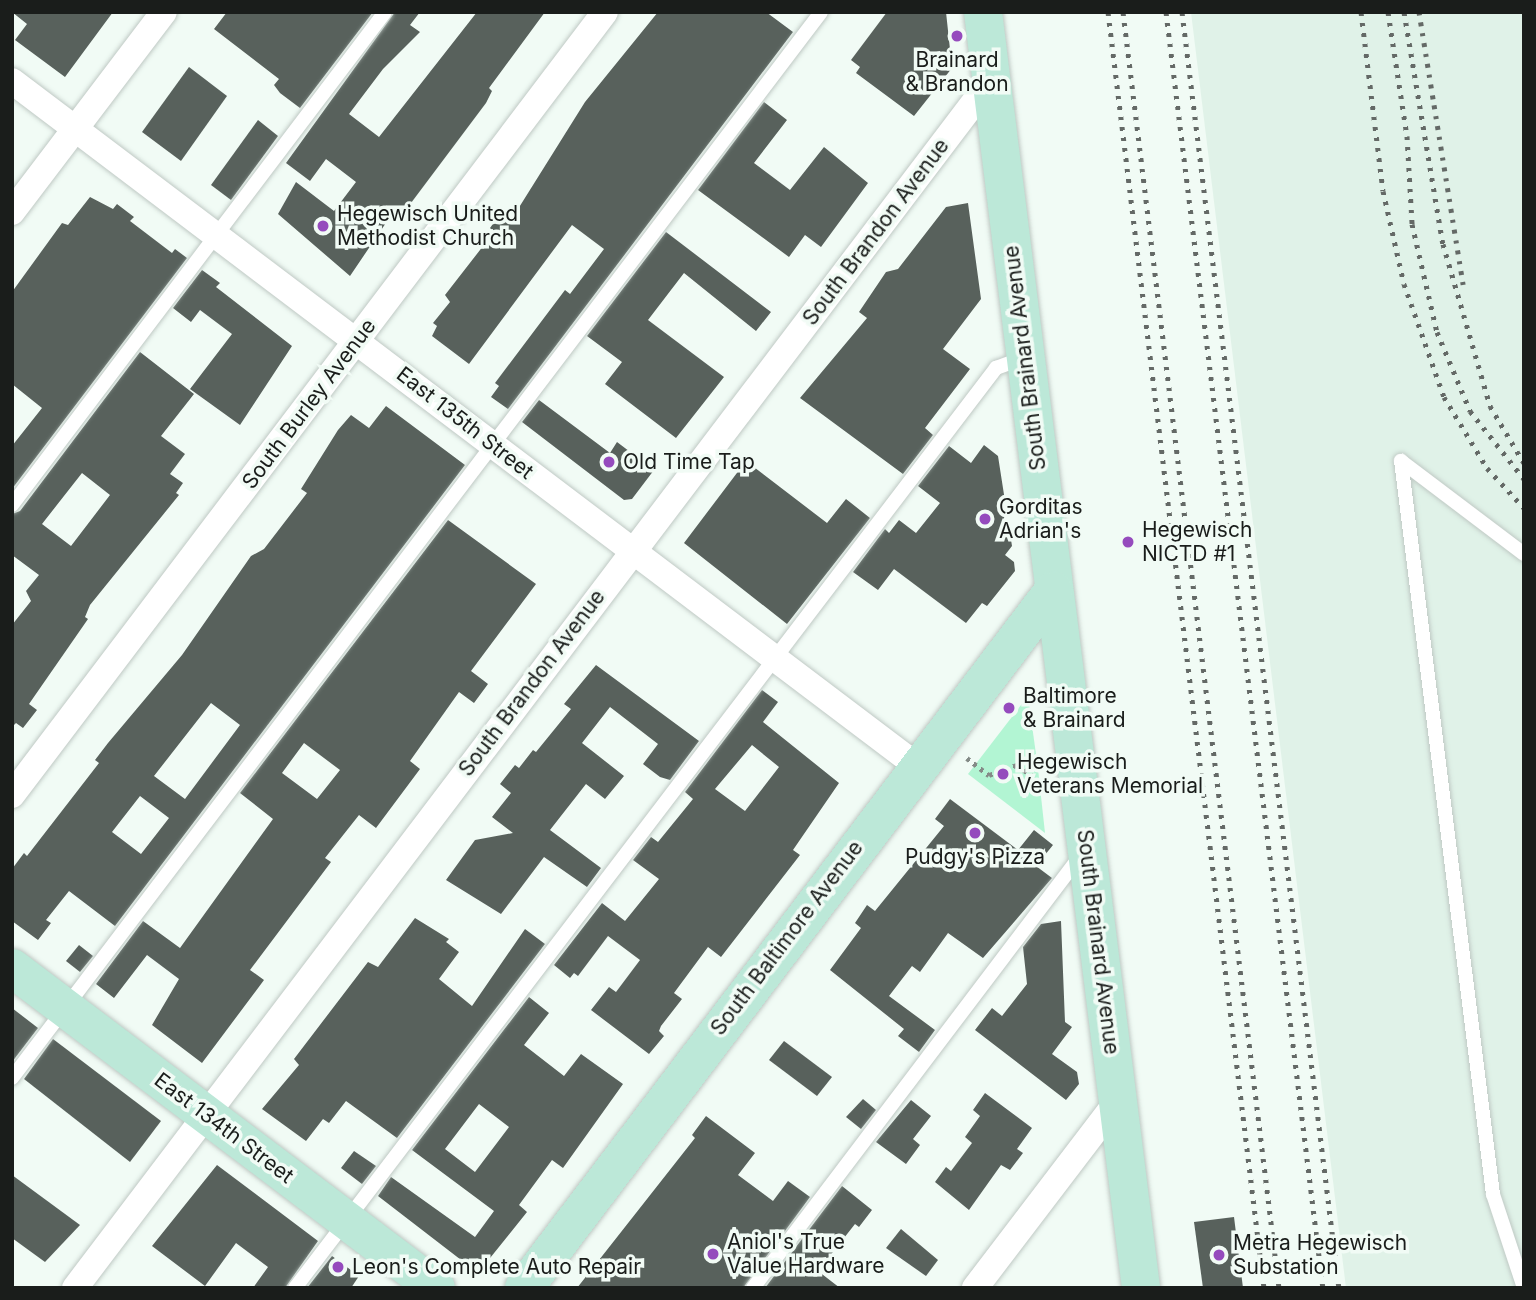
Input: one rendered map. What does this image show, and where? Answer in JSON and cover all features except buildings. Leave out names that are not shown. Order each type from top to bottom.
[{"type":"street","points":[[12,212],[163,12]]},
{"type":"street","name":"South Burley Avenue","points":[[12,795],[605,12]]},
{"type":"street","name":"South Brainard Avenue","points":[[982,12],[1141,1288]]},
{"type":"street","name":"South Brandon Avenue","points":[[75,1288],[991,80]]},
{"type":"street","name":"East 135th Street","points":[[12,81],[917,766]]},
{"type":"street","name":"South Baltimore Avenue","points":[[524,1288],[917,766],[1054,590]]},
{"type":"street","name":"East 134th Street","points":[[12,968],[436,1288]]},
{"type":"street","points":[[975,1288],[1118,1100]]},
{"type":"lane","points":[[12,505],[385,12]]},
{"type":"lane","points":[[12,1078],[821,12]]},
{"type":"lane","points":[[295,1288],[996,368],[1025,357]]},
{"type":"lane","points":[[1524,554],[1401,461],[1493,1194],[1524,1288]]},
{"type":"lane","points":[[753,1288],[1086,849]]},
{"type":"path","points":[[967,758],[989,775],[1017,765],[1047,786]]},
{"type":"shaded area","points":[[1191,12],[1524,12],[1524,1288],[1346,1288]]},
{"type":"green space","points":[[1028,696],[1038,769],[1045,833],[968,774]]},
{"type":"railway","points":[[1108,12],[1264,1288]]},
{"type":"railway","points":[[1123,12],[1279,1288]]},
{"type":"railway","points":[[1166,12],[1323,1288]]},
{"type":"railway","points":[[1182,12],[1339,1288]]},
{"type":"railway","points":[[1361,12],[1383,191],[1404,284],[1444,397],[1487,468],[1524,508]]},
{"type":"railway","points":[[1388,12],[1407,136],[1412,224],[1437,332],[1470,411],[1524,479]]},
{"type":"railway","points":[[1404,12],[1443,244],[1490,406],[1524,463]]},
{"type":"railway","points":[[1419,12],[1463,285]]},
{"type":"place","name":"Brainard & Brandon","points":[[957,36]]},
{"type":"place","name":"Hegewisch United Methodist Church","points":[[323,226]]},
{"type":"place","name":"Old Time Tap","points":[[609,462]]},
{"type":"place","name":"Gorditas Adrian's","points":[[985,519]]},
{"type":"place","name":"Hegewisch NICTD #1","points":[[1128,542]]},
{"type":"place","name":"Baltimore & Brainard","points":[[1009,708]]},
{"type":"place","name":"Hegewisch Veterans Memorial","points":[[1003,774]]},
{"type":"place","name":"Pudgy's Pizza","points":[[975,833]]},
{"type":"place","name":"Aniol's True Value Hardware","points":[[713,1254]]},
{"type":"place","name":"Metra Hegewisch Substation","points":[[1219,1255]]},
{"type":"place","name":"Leon's Complete Auto Repair","points":[[338,1267]]}]
